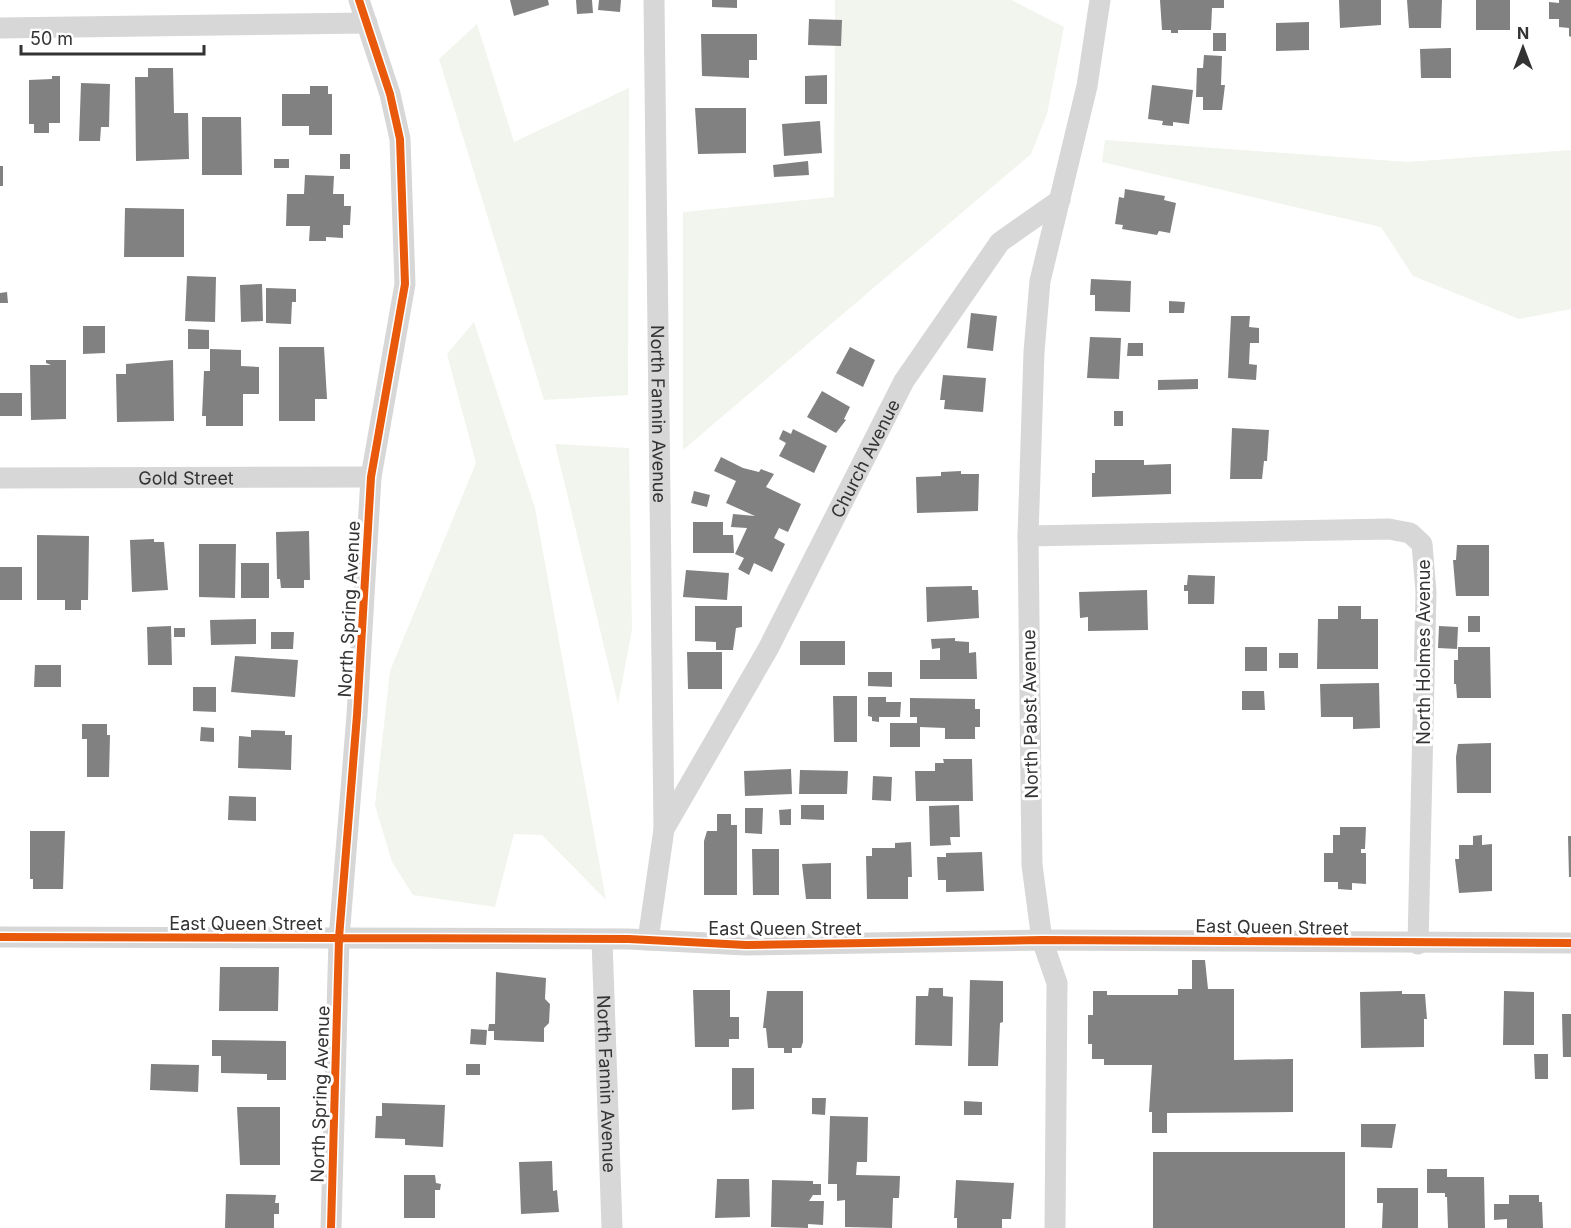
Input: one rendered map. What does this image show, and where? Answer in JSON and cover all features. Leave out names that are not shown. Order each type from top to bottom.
[{"type":"street","name":"North Spring Avenue","points":[[331,1228],[339,938],[357,715],[371,477],[405,284],[400,139],[390,94],[359,0]]},
{"type":"street","name":"North Fannin Avenue","points":[[654,0],[664,829]]},
{"type":"street","points":[[1060,200],[1087,86],[1100,0]]},
{"type":"street","points":[[0,28],[367,23]]},
{"type":"street","name":"Church Avenue","points":[[648,940],[664,829],[768,650],[904,381],[1000,242],[1060,200]]},
{"type":"street","name":"North Pabst Avenue","points":[[1055,1228],[1057,983],[1042,940],[1032,865],[1028,536],[1035,340],[1041,282],[1060,200]]},
{"type":"street","name":"Gold Street","points":[[0,478],[371,477]]},
{"type":"street","name":"North Holmes Avenue","points":[[1028,536],[1389,529],[1410,533],[1422,544],[1426,592],[1418,944]]},
{"type":"street","name":"East Queen Street","points":[[0,937],[648,940],[746,945],[1042,940],[1418,944],[1571,943]]},
{"type":"street","name":"North Fannin Avenue","points":[[602,940],[612,1228]]},
{"type":"shaded area","points":[[835,0],[1011,0],[1064,27],[1047,114],[1031,154],[683,450],[683,212],[834,197]]},
{"type":"shaded area","points":[[477,24],[514,142],[629,88],[628,395],[544,400],[439,59]]},
{"type":"shaded area","points":[[1105,140],[1408,162],[1571,150],[1571,309],[1519,319],[1413,276],[1381,227],[1102,162]]},
{"type":"shaded area","points":[[474,322],[535,508],[606,900],[542,835],[514,834],[495,907],[413,895],[392,862],[375,805],[390,671],[476,463],[447,354]]},
{"type":"shaded area","points":[[555,444],[629,448],[632,630],[618,704]]},
{"type":"building","points":[[510,0],[548,0],[549,5],[514,16]]},
{"type":"building","points":[[576,0],[592,0],[593,13],[577,14]]},
{"type":"building","points":[[599,0],[621,0],[620,12],[598,10]]},
{"type":"building","points":[[712,0],[737,0],[737,8],[712,7]]},
{"type":"building","points":[[1160,0],[1224,0],[1224,8],[1212,8],[1211,30],[1178,30],[1178,33],[1171,33],[1171,30],[1162,30]]},
{"type":"building","points":[[1339,0],[1381,0],[1381,25],[1340,28]]},
{"type":"building","points":[[1407,0],[1442,0],[1441,28],[1409,28]]},
{"type":"building","points":[[1476,0],[1510,0],[1510,30],[1476,30]]},
{"type":"building","points":[[1559,0],[1571,0],[1571,37],[1569,28],[1559,27],[1559,19],[1549,19],[1549,2],[1559,3]]},
{"type":"building","points":[[809,19],[842,20],[841,46],[808,45]]},
{"type":"building","points":[[1309,22],[1309,50],[1276,51],[1276,23]]},
{"type":"building","points":[[1213,33],[1226,33],[1226,51],[1213,51]]},
{"type":"building","points":[[701,34],[757,34],[757,60],[749,60],[749,78],[702,76]]},
{"type":"building","points":[[1451,48],[1451,78],[1421,78],[1420,49]]},
{"type":"building","points":[[1204,55],[1222,56],[1221,85],[1225,85],[1222,110],[1203,110],[1203,97],[1196,97],[1197,68],[1203,68]]},
{"type":"building","points":[[148,68],[173,68],[174,113],[188,113],[189,159],[136,161],[135,77],[148,77]]},
{"type":"building","points":[[827,75],[827,104],[805,104],[805,76]]},
{"type":"building","points":[[52,76],[60,76],[60,123],[49,123],[49,133],[34,133],[34,124],[29,124],[29,80],[52,79]]},
{"type":"building","points":[[81,83],[110,84],[109,127],[101,127],[100,141],[79,141]]},
{"type":"building","points":[[1152,85],[1193,90],[1189,124],[1173,122],[1173,126],[1162,125],[1163,121],[1148,119]]},
{"type":"building","points":[[310,86],[328,86],[328,94],[332,94],[332,135],[309,135],[309,126],[282,126],[282,94],[310,94]]},
{"type":"building","points":[[695,108],[746,108],[746,153],[698,154]]},
{"type":"building","points":[[202,117],[241,117],[242,175],[202,175]]},
{"type":"building","points":[[820,121],[822,153],[784,156],[782,124]]},
{"type":"building","points":[[340,154],[350,154],[350,169],[340,169]]},
{"type":"building","points":[[274,159],[289,159],[289,168],[274,168]]},
{"type":"building","points":[[808,161],[809,175],[774,177],[773,165]]},
{"type":"building","points":[[0,166],[3,166],[3,186],[0,186]]},
{"type":"building","points":[[305,175],[334,176],[333,194],[344,194],[344,206],[351,206],[350,225],[343,225],[343,238],[326,237],[326,241],[309,241],[310,226],[286,226],[287,194],[304,194]]},
{"type":"building","points":[[1125,189],[1165,196],[1164,200],[1176,203],[1170,233],[1159,231],[1157,235],[1122,229],[1123,225],[1115,224],[1119,197],[1124,198]]},
{"type":"building","points":[[125,208],[184,209],[184,257],[124,257]]},
{"type":"building","points":[[187,276],[216,277],[215,322],[185,321]]},
{"type":"building","points":[[1091,279],[1131,281],[1130,312],[1095,311],[1095,295],[1090,295]]},
{"type":"building","points":[[262,284],[263,321],[241,322],[240,285]]},
{"type":"building","points":[[266,288],[296,289],[296,302],[292,302],[291,324],[266,323]]},
{"type":"building","points":[[7,292],[8,303],[0,303],[0,293]]},
{"type":"building","points":[[1169,301],[1185,302],[1184,313],[1169,313]]},
{"type":"building","points":[[971,313],[997,316],[993,351],[967,348]]},
{"type":"building","points":[[1231,316],[1250,316],[1249,327],[1259,328],[1259,343],[1250,343],[1249,364],[1257,365],[1256,380],[1228,378]]},
{"type":"building","points":[[83,326],[105,326],[105,353],[83,354]]},
{"type":"building","points":[[188,329],[209,330],[209,349],[188,349]]},
{"type":"building","points":[[1090,337],[1121,338],[1119,379],[1087,378]]},
{"type":"building","points":[[1128,343],[1143,343],[1143,356],[1127,356]]},
{"type":"building","points":[[279,347],[324,347],[327,399],[315,399],[315,421],[279,421]]},
{"type":"building","points":[[850,347],[875,360],[863,387],[836,373]]},
{"type":"building","points":[[210,349],[241,350],[241,366],[259,367],[259,394],[243,394],[243,426],[206,426],[206,416],[202,416],[204,371],[210,371]]},
{"type":"building","points":[[46,360],[66,360],[66,419],[31,420],[30,365],[51,365],[46,363]]},
{"type":"building","points":[[173,360],[174,421],[117,422],[116,374],[126,374],[126,364]]},
{"type":"building","points":[[943,375],[986,378],[983,412],[944,409],[945,400],[940,400]]},
{"type":"building","points":[[1198,379],[1198,389],[1158,390],[1158,380]]},
{"type":"building","points":[[822,391],[850,407],[844,419],[846,420],[836,433],[807,417]]},
{"type":"building","points":[[0,393],[22,393],[22,416],[0,416]]},
{"type":"building","points":[[1114,411],[1123,411],[1123,426],[1114,426]]},
{"type":"building","points":[[1232,428],[1269,430],[1267,461],[1264,461],[1262,479],[1230,479]]},
{"type":"building","points":[[793,429],[827,446],[814,473],[779,456],[786,443],[779,439],[783,430],[791,434]]},
{"type":"building","points":[[721,457],[743,468],[759,472],[761,469],[774,474],[766,487],[801,504],[788,532],[779,528],[774,538],[785,544],[772,572],[754,563],[749,575],[738,569],[744,558],[735,554],[747,528],[731,527],[733,514],[755,516],[726,503],[736,481],[714,471]]},
{"type":"building","points":[[1095,460],[1144,460],[1144,465],[1171,464],[1171,494],[1092,497],[1092,473],[1095,473]]},
{"type":"building","points":[[961,471],[961,474],[979,474],[978,511],[917,513],[916,477],[941,476],[941,472]]},
{"type":"building","points":[[694,491],[710,495],[707,507],[691,503]]},
{"type":"building","points":[[693,522],[723,522],[723,535],[733,535],[734,553],[693,553]]},
{"type":"building","points":[[309,531],[310,580],[304,580],[304,588],[281,588],[280,579],[277,579],[276,532]]},
{"type":"building","points":[[37,535],[89,536],[88,600],[81,600],[81,610],[65,610],[65,600],[37,600]]},
{"type":"building","points":[[154,539],[154,542],[164,542],[168,590],[132,592],[130,540]]},
{"type":"building","points":[[199,544],[236,544],[235,598],[199,597]]},
{"type":"building","points":[[1457,545],[1489,545],[1489,596],[1456,596],[1453,560],[1456,560]]},
{"type":"building","points":[[241,563],[269,563],[269,598],[241,598]]},
{"type":"building","points":[[0,567],[22,567],[22,600],[0,600]]},
{"type":"building","points":[[686,570],[729,573],[727,600],[683,597]]},
{"type":"building","points":[[1188,575],[1215,576],[1214,604],[1188,604],[1188,591],[1184,591],[1184,585],[1187,585]]},
{"type":"building","points":[[972,586],[972,590],[978,590],[979,618],[927,622],[926,587]]},
{"type":"building","points":[[1147,590],[1148,630],[1088,631],[1088,617],[1080,618],[1079,592]]},
{"type":"building","points":[[695,606],[742,606],[742,627],[736,628],[733,650],[716,650],[716,642],[695,641]]},
{"type":"building","points":[[1338,606],[1361,606],[1361,619],[1378,619],[1378,669],[1317,669],[1318,619],[1338,619]]},
{"type":"building","points":[[1468,616],[1480,616],[1480,632],[1468,632]]},
{"type":"building","points":[[256,619],[256,644],[211,645],[210,620]]},
{"type":"building","points":[[171,626],[172,665],[148,665],[147,627]]},
{"type":"building","points":[[1439,626],[1458,627],[1457,649],[1438,648]]},
{"type":"building","points":[[174,628],[185,628],[185,637],[174,637]]},
{"type":"building","points":[[271,632],[294,632],[293,649],[271,649]]},
{"type":"building","points":[[955,638],[955,641],[969,642],[969,653],[976,652],[977,679],[920,679],[920,660],[940,660],[940,648],[932,649],[931,639]]},
{"type":"building","points":[[800,641],[845,641],[845,665],[800,665]]},
{"type":"building","points":[[1245,647],[1267,647],[1267,671],[1245,671]]},
{"type":"building","points":[[1458,647],[1490,647],[1491,698],[1457,698],[1456,684],[1454,684],[1454,660],[1458,660]]},
{"type":"building","points":[[687,652],[722,652],[722,689],[688,689]]},
{"type":"building","points":[[1279,653],[1298,653],[1298,668],[1279,668]]},
{"type":"building","points":[[235,656],[298,660],[295,697],[231,692]]},
{"type":"building","points":[[35,665],[61,665],[61,687],[34,687]]},
{"type":"building","points":[[868,672],[892,672],[892,687],[868,686]]},
{"type":"building","points":[[1379,683],[1380,728],[1353,729],[1353,717],[1321,717],[1320,684]]},
{"type":"building","points":[[193,687],[216,687],[216,712],[193,711]]},
{"type":"building","points":[[1242,691],[1264,691],[1265,710],[1242,710]]},
{"type":"building","points":[[833,696],[857,696],[857,742],[834,742]]},
{"type":"building","points":[[868,697],[886,697],[886,702],[901,702],[900,717],[879,717],[879,722],[872,721],[872,717],[868,716]]},
{"type":"building","points":[[910,698],[975,699],[975,709],[980,709],[980,727],[975,727],[975,739],[945,739],[945,728],[920,727],[920,747],[890,747],[890,723],[917,723],[917,717],[910,717]]},
{"type":"building","points":[[82,724],[107,724],[107,735],[110,735],[109,777],[87,777],[87,739],[82,739]]},
{"type":"building","points":[[201,727],[214,728],[214,742],[200,741]]},
{"type":"building","points":[[251,730],[285,731],[285,735],[292,735],[291,770],[238,768],[239,736],[251,737]]},
{"type":"building","points":[[1491,743],[1491,793],[1457,793],[1458,744]]},
{"type":"building","points":[[943,759],[972,759],[973,801],[916,801],[915,771],[935,771],[935,763],[944,763]]},
{"type":"building","points":[[791,769],[792,794],[745,796],[744,771]]},
{"type":"building","points":[[800,770],[848,771],[847,794],[799,794]]},
{"type":"building","points":[[873,776],[892,777],[891,801],[872,800]]},
{"type":"building","points":[[229,796],[256,797],[256,821],[228,820]]},
{"type":"building","points":[[801,805],[824,805],[824,820],[801,819]]},
{"type":"building","points":[[959,805],[960,837],[950,837],[951,845],[930,846],[929,806]]},
{"type":"building","points":[[745,808],[763,808],[762,834],[745,833]]},
{"type":"building","points":[[791,809],[791,825],[780,825],[779,810]]},
{"type":"building","points":[[717,814],[731,814],[731,825],[737,825],[737,895],[704,895],[704,841],[707,831],[717,831]]},
{"type":"building","points":[[1340,827],[1366,827],[1365,849],[1361,849],[1361,853],[1366,853],[1366,884],[1352,883],[1352,890],[1338,889],[1338,882],[1324,882],[1324,853],[1333,853],[1333,835],[1340,835]]},
{"type":"building","points":[[30,831],[65,831],[63,889],[33,889],[33,879],[30,879]]},
{"type":"building","points":[[1482,835],[1482,845],[1492,844],[1492,891],[1459,893],[1455,859],[1459,859],[1459,845],[1473,845],[1473,836]]},
{"type":"building","points":[[1568,836],[1571,836],[1571,877],[1569,877]]},
{"type":"building","points":[[911,842],[912,877],[908,877],[908,899],[867,899],[866,856],[872,856],[872,848],[895,848],[895,843]]},
{"type":"building","points":[[752,849],[779,849],[779,895],[753,895]]},
{"type":"building","points":[[982,852],[984,891],[946,892],[946,880],[938,880],[937,857],[946,857],[946,853]]},
{"type":"building","points":[[831,863],[831,899],[806,899],[802,864]]},
{"type":"building","points":[[1192,960],[1205,960],[1208,989],[1234,989],[1234,1060],[1293,1059],[1293,1112],[1167,1113],[1167,1133],[1152,1133],[1152,1112],[1149,1112],[1152,1065],[1104,1065],[1104,1059],[1092,1059],[1092,1044],[1088,1044],[1088,1015],[1093,1015],[1093,991],[1107,991],[1107,995],[1178,995],[1178,989],[1192,989]]},
{"type":"building","points":[[220,967],[279,967],[278,1011],[219,1011]]},
{"type":"building","points":[[496,972],[546,978],[545,999],[550,1004],[549,1023],[544,1028],[544,1042],[494,1040],[494,1031],[488,1031],[489,1024],[495,1024]]},
{"type":"building","points":[[970,980],[1003,981],[1003,1022],[1000,1023],[998,1066],[968,1066]]},
{"type":"building","points":[[929,988],[943,988],[943,996],[953,997],[952,1046],[915,1045],[916,996],[928,996]]},
{"type":"building","points":[[693,990],[730,990],[730,1017],[739,1017],[739,1039],[729,1039],[729,1047],[695,1047]]},
{"type":"building","points":[[767,991],[803,991],[803,1042],[801,1048],[792,1048],[792,1053],[784,1053],[784,1048],[768,1048],[766,1028],[763,1028]]},
{"type":"building","points":[[1402,991],[1402,994],[1425,994],[1427,1019],[1424,1019],[1424,1047],[1361,1048],[1360,992]]},
{"type":"building","points":[[1504,991],[1534,992],[1534,1045],[1503,1045]]},
{"type":"building","points":[[1562,1014],[1571,1014],[1571,1057],[1563,1057]]},
{"type":"building","points":[[471,1029],[487,1030],[486,1045],[470,1044]]},
{"type":"building","points":[[212,1040],[286,1041],[286,1080],[267,1080],[267,1074],[221,1073],[221,1056],[212,1056]]},
{"type":"building","points":[[1534,1054],[1548,1054],[1548,1079],[1535,1079]]},
{"type":"building","points":[[151,1064],[199,1065],[198,1092],[150,1090]]},
{"type":"building","points":[[466,1064],[480,1064],[480,1075],[466,1075]]},
{"type":"building","points":[[732,1068],[754,1068],[754,1109],[732,1110]]},
{"type":"building","points":[[812,1098],[826,1098],[825,1115],[812,1114]]},
{"type":"building","points":[[964,1101],[982,1102],[982,1115],[964,1115]]},
{"type":"building","points":[[382,1103],[445,1105],[443,1147],[405,1145],[405,1139],[375,1138],[376,1116],[382,1116]]},
{"type":"building","points":[[237,1107],[280,1107],[280,1165],[240,1165]]},
{"type":"building","points":[[830,1116],[868,1117],[867,1162],[857,1162],[856,1175],[900,1176],[899,1198],[893,1198],[892,1228],[845,1227],[845,1200],[837,1201],[837,1184],[828,1184]]},
{"type":"building","points":[[1361,1124],[1396,1124],[1392,1148],[1361,1147]]},
{"type":"building","points":[[1153,1152],[1345,1152],[1345,1228],[1153,1228]]},
{"type":"building","points":[[552,1161],[553,1191],[557,1190],[559,1212],[521,1214],[519,1162]]},
{"type":"building","points":[[1427,1169],[1447,1169],[1447,1177],[1484,1177],[1485,1228],[1448,1228],[1447,1197],[1445,1193],[1427,1193]]},
{"type":"building","points":[[404,1175],[435,1175],[436,1183],[441,1184],[440,1190],[435,1190],[435,1218],[404,1218]]},
{"type":"building","points":[[717,1179],[749,1179],[750,1217],[715,1218]]},
{"type":"building","points":[[772,1180],[813,1181],[813,1184],[821,1184],[821,1195],[813,1195],[809,1201],[824,1201],[823,1225],[808,1224],[808,1228],[771,1227]]},
{"type":"building","points":[[956,1180],[1014,1183],[1011,1219],[1002,1219],[1002,1228],[957,1228],[957,1218],[954,1218]]},
{"type":"building","points":[[1377,1188],[1418,1188],[1418,1228],[1382,1228],[1383,1203],[1377,1203]]},
{"type":"building","points":[[226,1194],[276,1195],[275,1203],[279,1203],[279,1214],[274,1214],[274,1228],[225,1228]]},
{"type":"building","points":[[1509,1195],[1539,1195],[1539,1202],[1542,1202],[1543,1228],[1507,1228],[1507,1219],[1494,1220],[1494,1204],[1509,1204]]},
{"type":"cycle path","points":[[331,1228],[339,938],[357,715],[371,477],[405,284],[400,139],[390,94],[359,0]]},
{"type":"cycle path","points":[[0,937],[629,939],[746,945],[1042,940],[1571,943]]}]
